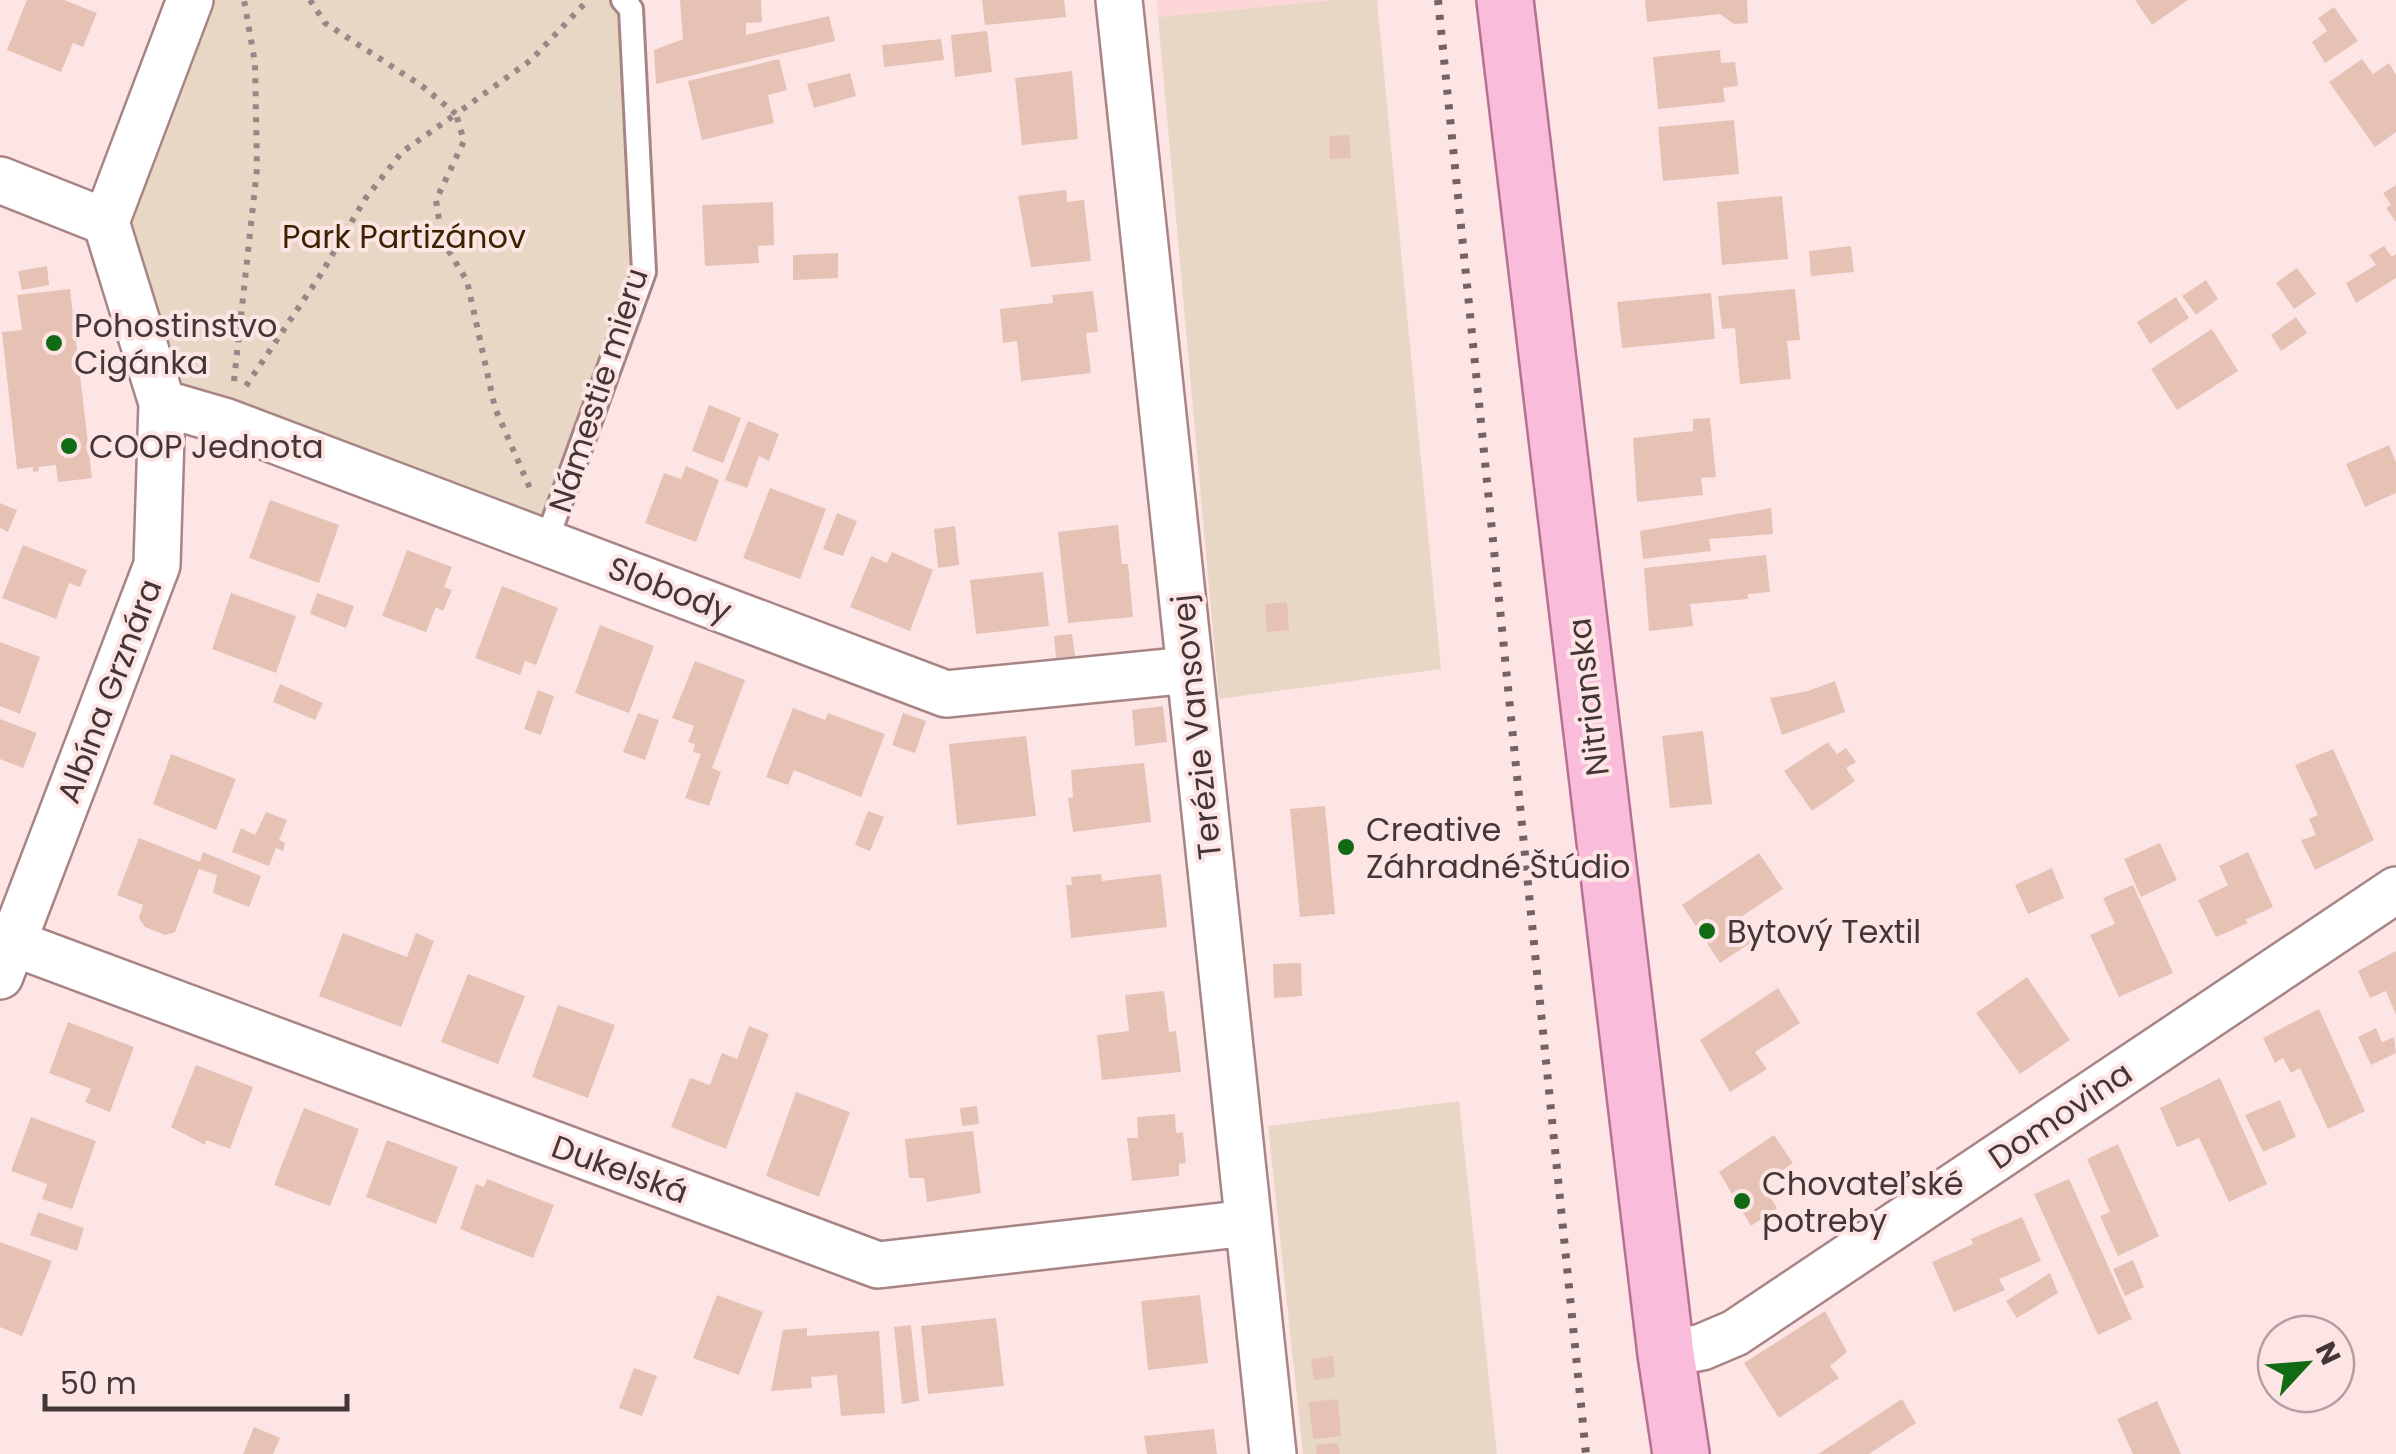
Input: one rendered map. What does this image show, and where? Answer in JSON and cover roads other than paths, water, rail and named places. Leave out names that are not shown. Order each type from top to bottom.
[{"type":"main road","name":"Nitrianska","points":[[1505,0],[1681,1454]]},
{"type":"street","points":[[0,180],[106,222],[190,0]]},
{"type":"street","name":"Terézie Vansovej","points":[[1118,0],[1273,1454]]},
{"type":"street","name":"Albína Grznára","points":[[4,952],[157,564],[162,403],[106,222]]},
{"type":"street","name":"Slobody","points":[[162,403],[224,421],[946,694],[1190,670]]},
{"type":"street","name":"Domovina","points":[[1666,1354],[1702,1347],[1735,1333],[2396,890]]},
{"type":"street","name":"Dukelská","points":[[4,952],[878,1265],[1248,1223]]},
{"type":"lane","name":"Námestie mieru","points":[[546,542],[644,272],[631,9],[624,0]]},
{"type":"railway","points":[[1438,0],[1586,1454]]},
{"type":"place","name":"Pohostinstvo Cigánka","points":[[54,343]]},
{"type":"place","name":"COOP Jednota","points":[[69,446]]},
{"type":"place","name":"Creative Záhradné Štúdio","points":[[1346,847]]},
{"type":"place","name":"Bytový Textil","points":[[1707,931]]},
{"type":"place","name":"Chovateľské potreby","points":[[1742,1201]]},
{"type":"park label","name":"Park Partizánov","points":[[404,236]]}]
